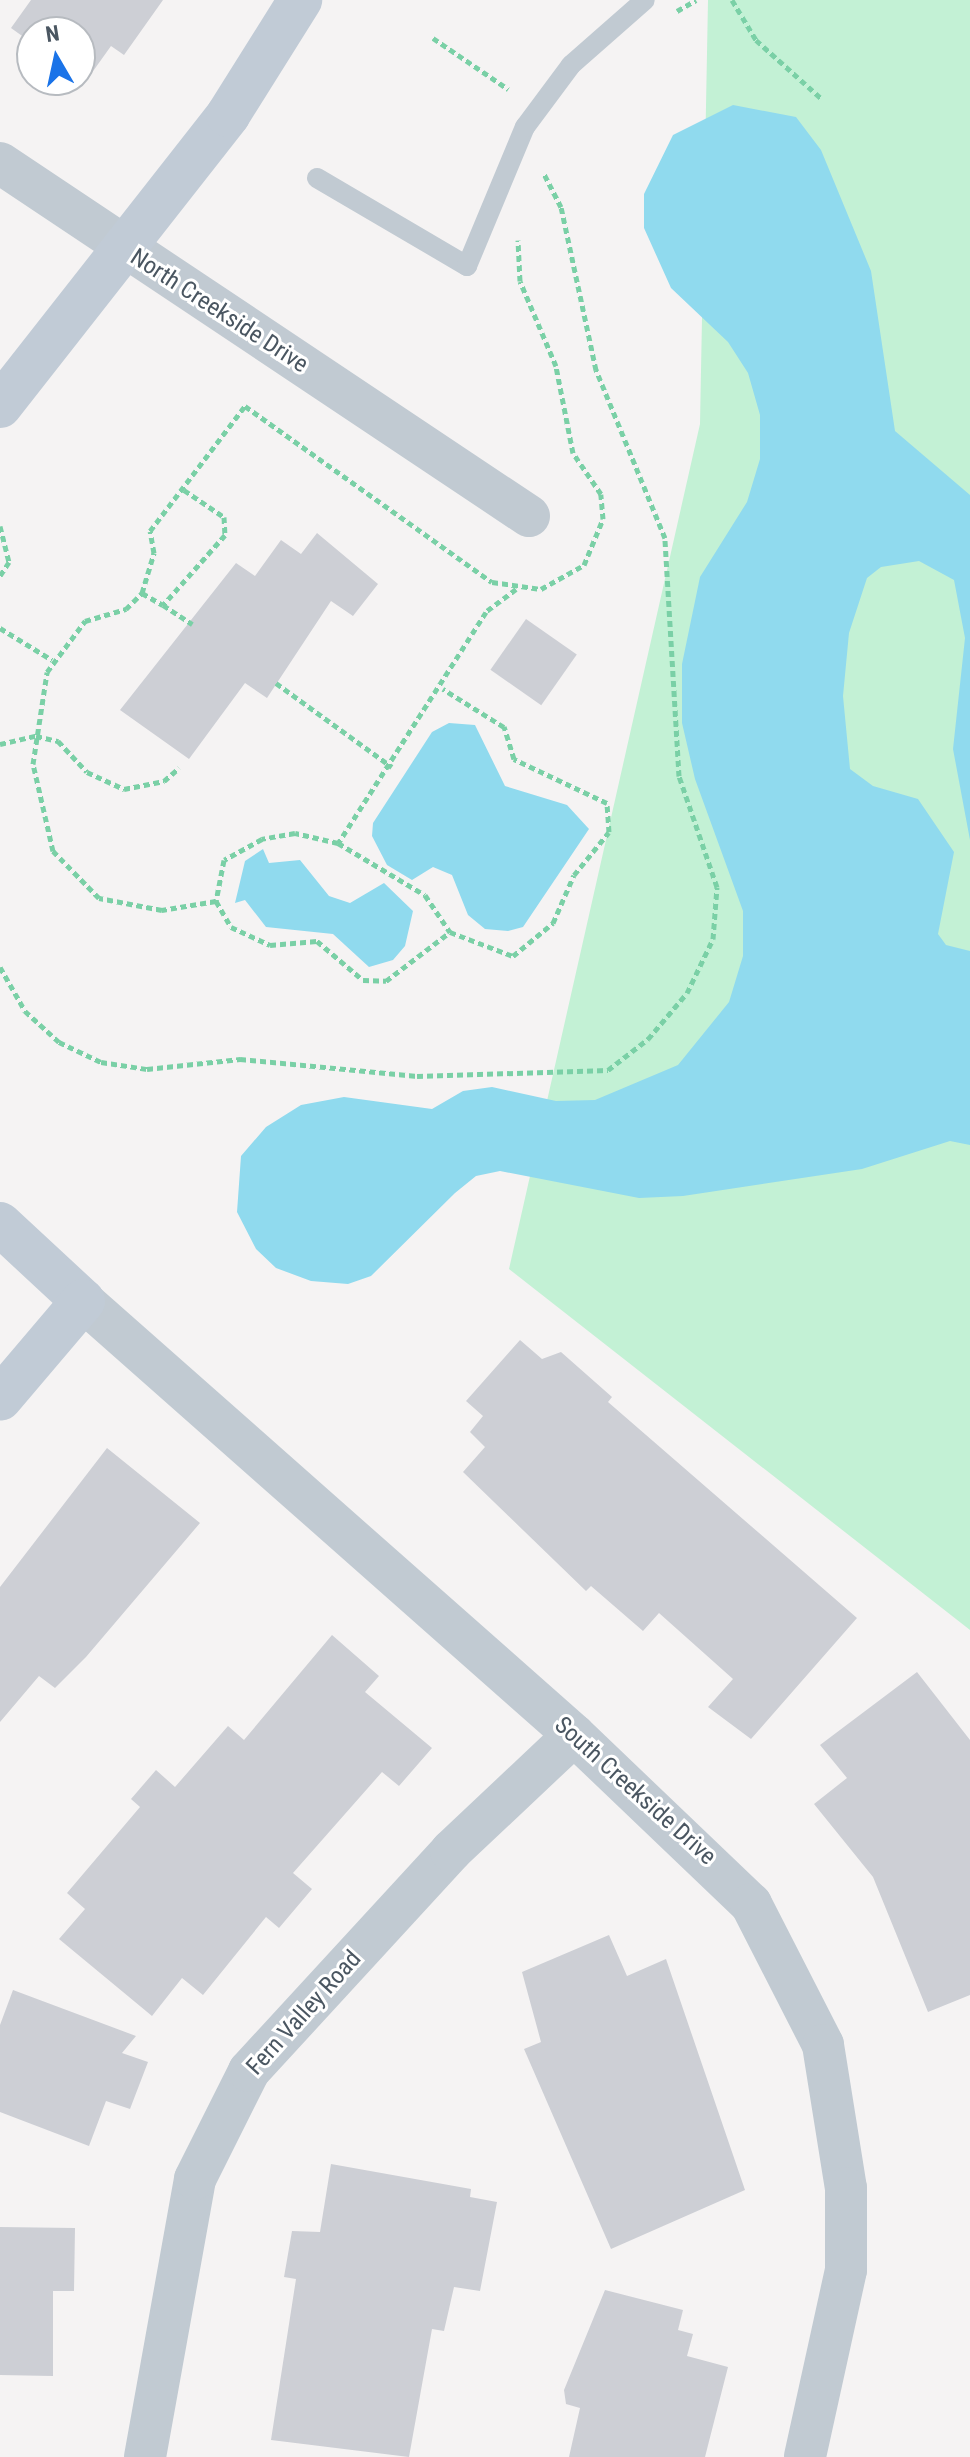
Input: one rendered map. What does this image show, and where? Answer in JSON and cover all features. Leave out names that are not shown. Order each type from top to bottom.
[{"type":"street","name":"North Creekside Drive","points":[[300,0],[228,115],[123,248],[529,516]]},
{"type":"street","points":[[0,163],[123,248],[0,406]]},
{"type":"street","points":[[0,1224],[83,1301],[0,1399]]},
{"type":"street","name":"South Creekside Drive","points":[[83,1301],[574,1735],[751,1904],[823,2045],[846,2188],[846,2270],[805,2457]]},
{"type":"street","name":"Fern Valley Road","points":[[145,2457],[195,2179],[249,2071],[451,1851],[574,1735]]},
{"type":"lane","points":[[317,178],[467,266],[538,109],[571,65],[645,0]]},
{"type":"path","points":[[671,15],[696,0]]},
{"type":"path","points":[[732,0],[756,40],[822,99]]},
{"type":"path","points":[[433,38],[538,109]]},
{"type":"path","points":[[0,967],[25,1011],[59,1042],[101,1062],[147,1069],[240,1059],[417,1076],[608,1070],[648,1039],[687,993],[713,939],[717,887],[679,776],[665,538],[596,370],[561,207],[539,165],[534,180]]},
{"type":"path","points":[[216,901],[129,909],[72,878],[44,820],[36,736],[52,660],[85,621],[126,609],[142,593],[153,564],[150,531],[245,406],[492,582],[516,589],[541,589],[584,565],[603,519],[601,494],[573,453],[556,366],[520,281],[517,223]]},
{"type":"path","points":[[163,605],[225,535],[224,517],[184,490]]},
{"type":"path","points":[[0,526],[9,562],[0,576]]},
{"type":"path","points":[[338,843],[443,689],[486,612],[516,589]]},
{"type":"path","points":[[142,593],[192,624]]},
{"type":"path","points":[[0,628],[52,660]]},
{"type":"path","points":[[276,683],[392,767]]},
{"type":"path","points":[[443,689],[504,727],[514,759],[607,803],[609,832],[574,875],[553,923],[513,956],[450,932],[425,895],[338,843],[295,833],[262,839],[224,860],[216,901],[231,927],[270,945],[317,941],[363,980],[386,981],[450,932]]},
{"type":"path","points":[[0,744],[36,736],[58,741],[87,772],[124,789],[164,781],[179,768]]},
{"type":"green space","points":[[708,0],[970,0],[970,1630],[509,1269],[700,424]]},
{"type":"water","points":[[733,105],[796,117],[821,150],[871,271],[895,431],[970,495],[970,840],[953,749],[965,638],[954,580],[919,561],[881,567],[867,578],[849,633],[843,696],[850,769],[873,786],[918,799],[954,852],[938,934],[946,945],[970,951],[970,1145],[950,1141],[862,1169],[683,1196],[639,1198],[500,1171],[476,1176],[455,1193],[371,1276],[348,1284],[311,1281],[276,1268],[256,1249],[237,1212],[241,1156],[266,1127],[301,1105],[344,1097],[432,1109],[463,1091],[492,1087],[556,1101],[595,1100],[678,1065],[729,1002],[743,956],[743,911],[695,779],[682,723],[682,664],[700,577],[747,502],[760,459],[760,415],[748,373],[728,342],[671,288],[644,228],[644,194],[673,135]]},
{"type":"water","points":[[449,723],[475,725],[505,786],[567,805],[589,829],[523,927],[508,931],[485,929],[468,915],[452,875],[433,867],[412,880],[387,865],[372,836],[373,823],[432,732]]},
{"type":"water","points":[[263,849],[269,863],[300,860],[329,896],[350,903],[384,883],[413,911],[405,946],[393,960],[369,967],[333,934],[266,927],[245,900],[235,903],[245,861]]},
{"type":"building","points":[[31,0],[163,0],[124,55],[111,46],[96,67],[96,16],[20,16]]},
{"type":"building","points":[[317,533],[378,584],[353,616],[331,601],[267,698],[245,683],[189,759],[120,710],[236,563],[255,576],[281,540],[301,554]]},
{"type":"building","points":[[526,619],[577,655],[541,705],[490,670]]},
{"type":"building","points":[[520,1340],[542,1359],[561,1352],[612,1397],[608,1402],[857,1618],[751,1739],[708,1707],[733,1679],[659,1613],[643,1631],[591,1586],[586,1591],[463,1472],[485,1447],[470,1432],[483,1416],[466,1401]]},
{"type":"building","points":[[107,1448],[200,1523],[86,1657],[55,1688],[39,1676],[0,1722],[0,1587]]},
{"type":"building","points":[[332,1635],[379,1676],[365,1692],[432,1748],[399,1786],[382,1772],[293,1873],[312,1889],[279,1928],[266,1917],[203,1995],[182,1978],[152,2016],[59,1939],[85,1909],[67,1893],[140,1807],[131,1799],[156,1770],[175,1787],[228,1726],[244,1740]]},
{"type":"building","points":[[917,1672],[970,1740],[970,1995],[928,2012],[873,1877],[814,1804],[847,1778],[820,1745]]},
{"type":"building","points":[[609,1935],[627,1976],[666,1959],[745,2190],[611,2249],[524,2049],[541,2042],[522,1972]]},
{"type":"building","points":[[13,1990],[136,2036],[122,2053],[148,2062],[130,2109],[106,2101],[89,2146],[0,2112],[0,2025]]},
{"type":"building","points":[[331,2164],[471,2189],[470,2197],[497,2202],[480,2291],[454,2287],[444,2331],[432,2329],[409,2457],[271,2440],[296,2279],[284,2277],[292,2231],[320,2232]]},
{"type":"building","points":[[0,2227],[75,2228],[74,2291],[53,2291],[53,2376],[0,2375]]},
{"type":"building","points":[[605,2290],[683,2310],[678,2330],[693,2334],[687,2356],[728,2367],[705,2457],[569,2457],[580,2408],[566,2404],[564,2390]]}]
